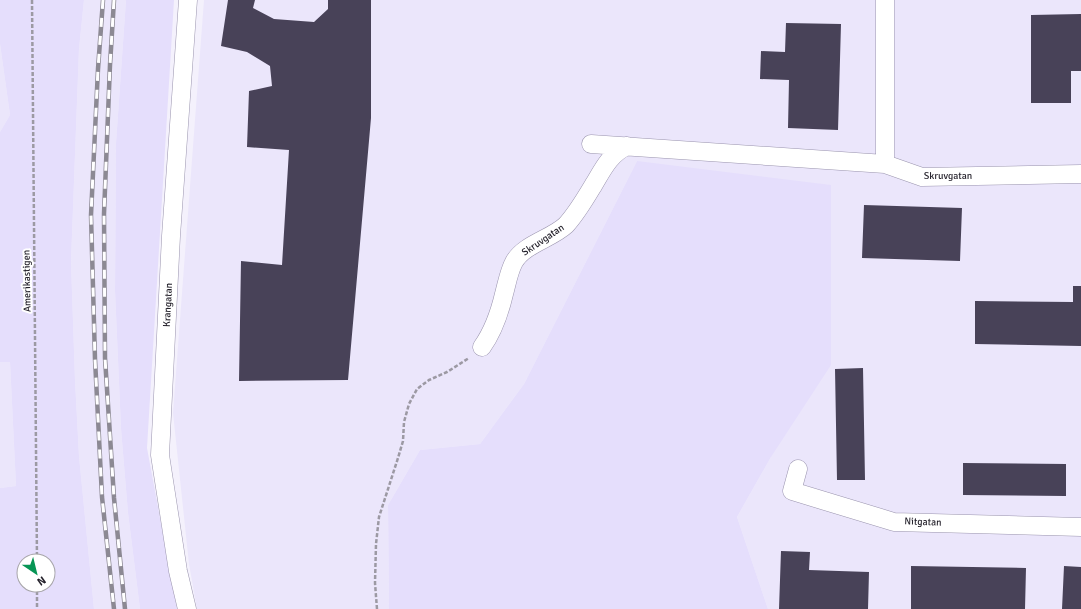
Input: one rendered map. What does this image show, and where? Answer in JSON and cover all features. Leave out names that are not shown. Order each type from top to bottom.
[{"type":"street","name":"Krangatan","points":[[187,609],[178,571],[160,455],[171,236],[188,0]]},
{"type":"street","points":[[884,0],[885,164]]},
{"type":"street","name":"Skruvgatan","points":[[591,144],[885,164],[922,177],[1081,174]]},
{"type":"street","name":"Skruvgatan","points":[[482,347],[488,338],[504,297],[514,261],[529,247],[556,233],[566,225],[583,202],[608,160],[617,151],[627,146]]},
{"type":"street","name":"Nitgatan","points":[[798,469],[792,491],[894,522],[1081,527]]},
{"type":"path","name":"Amerikastigen","points":[[32,0],[37,553]]},
{"type":"path","points":[[377,609],[375,582],[376,544],[379,517],[403,441],[404,422],[409,404],[417,389],[429,380],[464,362],[476,354],[482,347]]},
{"type":"path","points":[[37,593],[38,609]]},
{"type":"shaded area","points":[[0,0],[84,0],[79,49],[71,262],[79,456],[94,609],[0,609],[0,488],[16,486],[10,362],[0,362],[0,132],[10,115],[0,44]]},
{"type":"shaded area","points":[[84,0],[126,0],[116,143],[115,291],[121,429],[128,513],[140,609],[94,609],[79,456],[71,262],[79,49]]},
{"type":"shaded area","points":[[126,0],[174,0],[147,448],[177,609],[140,609],[128,513],[121,429],[115,291],[116,143]]},
{"type":"shaded area","points":[[204,0],[1081,0],[1081,609],[768,609],[737,517],[771,457],[637,161],[524,384],[480,444],[420,450],[388,505],[389,609],[197,609],[189,564],[173,413]]},
{"type":"shaded area","points":[[0,44],[10,115],[0,132]]},
{"type":"shaded area","points":[[637,161],[831,185],[831,365],[771,457],[737,517],[768,609],[389,609],[388,505],[420,450],[480,444],[524,384]]},
{"type":"shaded area","points":[[0,362],[10,362],[16,486],[0,488]]},
{"type":"building","points":[[228,0],[255,0],[253,8],[274,19],[314,22],[328,9],[328,0],[371,0],[371,118],[348,380],[239,381],[241,261],[282,265],[289,150],[247,147],[249,91],[272,86],[270,66],[247,52],[221,46]]},
{"type":"building","points":[[1081,14],[1081,71],[1071,71],[1071,103],[1031,103],[1031,15]]},
{"type":"building","points":[[786,23],[841,24],[838,130],[788,128],[789,80],[760,79],[761,51],[785,52]]},
{"type":"building","points":[[864,205],[962,208],[960,261],[862,258]]},
{"type":"building","points":[[1073,286],[1081,286],[1081,346],[975,344],[975,301],[1073,302]]},
{"type":"building","points":[[863,368],[865,480],[837,480],[835,369]]},
{"type":"building","points":[[963,463],[1066,464],[1066,496],[963,495]]},
{"type":"building","points":[[781,551],[810,552],[809,570],[869,572],[868,609],[779,609]]},
{"type":"building","points":[[911,566],[1026,568],[1025,609],[911,609]]},
{"type":"building","points":[[1064,566],[1081,567],[1081,609],[1062,609]]},
{"type":"railway","points":[[103,0],[91,215],[95,359],[102,497],[114,609]]},
{"type":"railway","points":[[114,0],[104,214],[105,358],[114,498],[125,609]]}]
